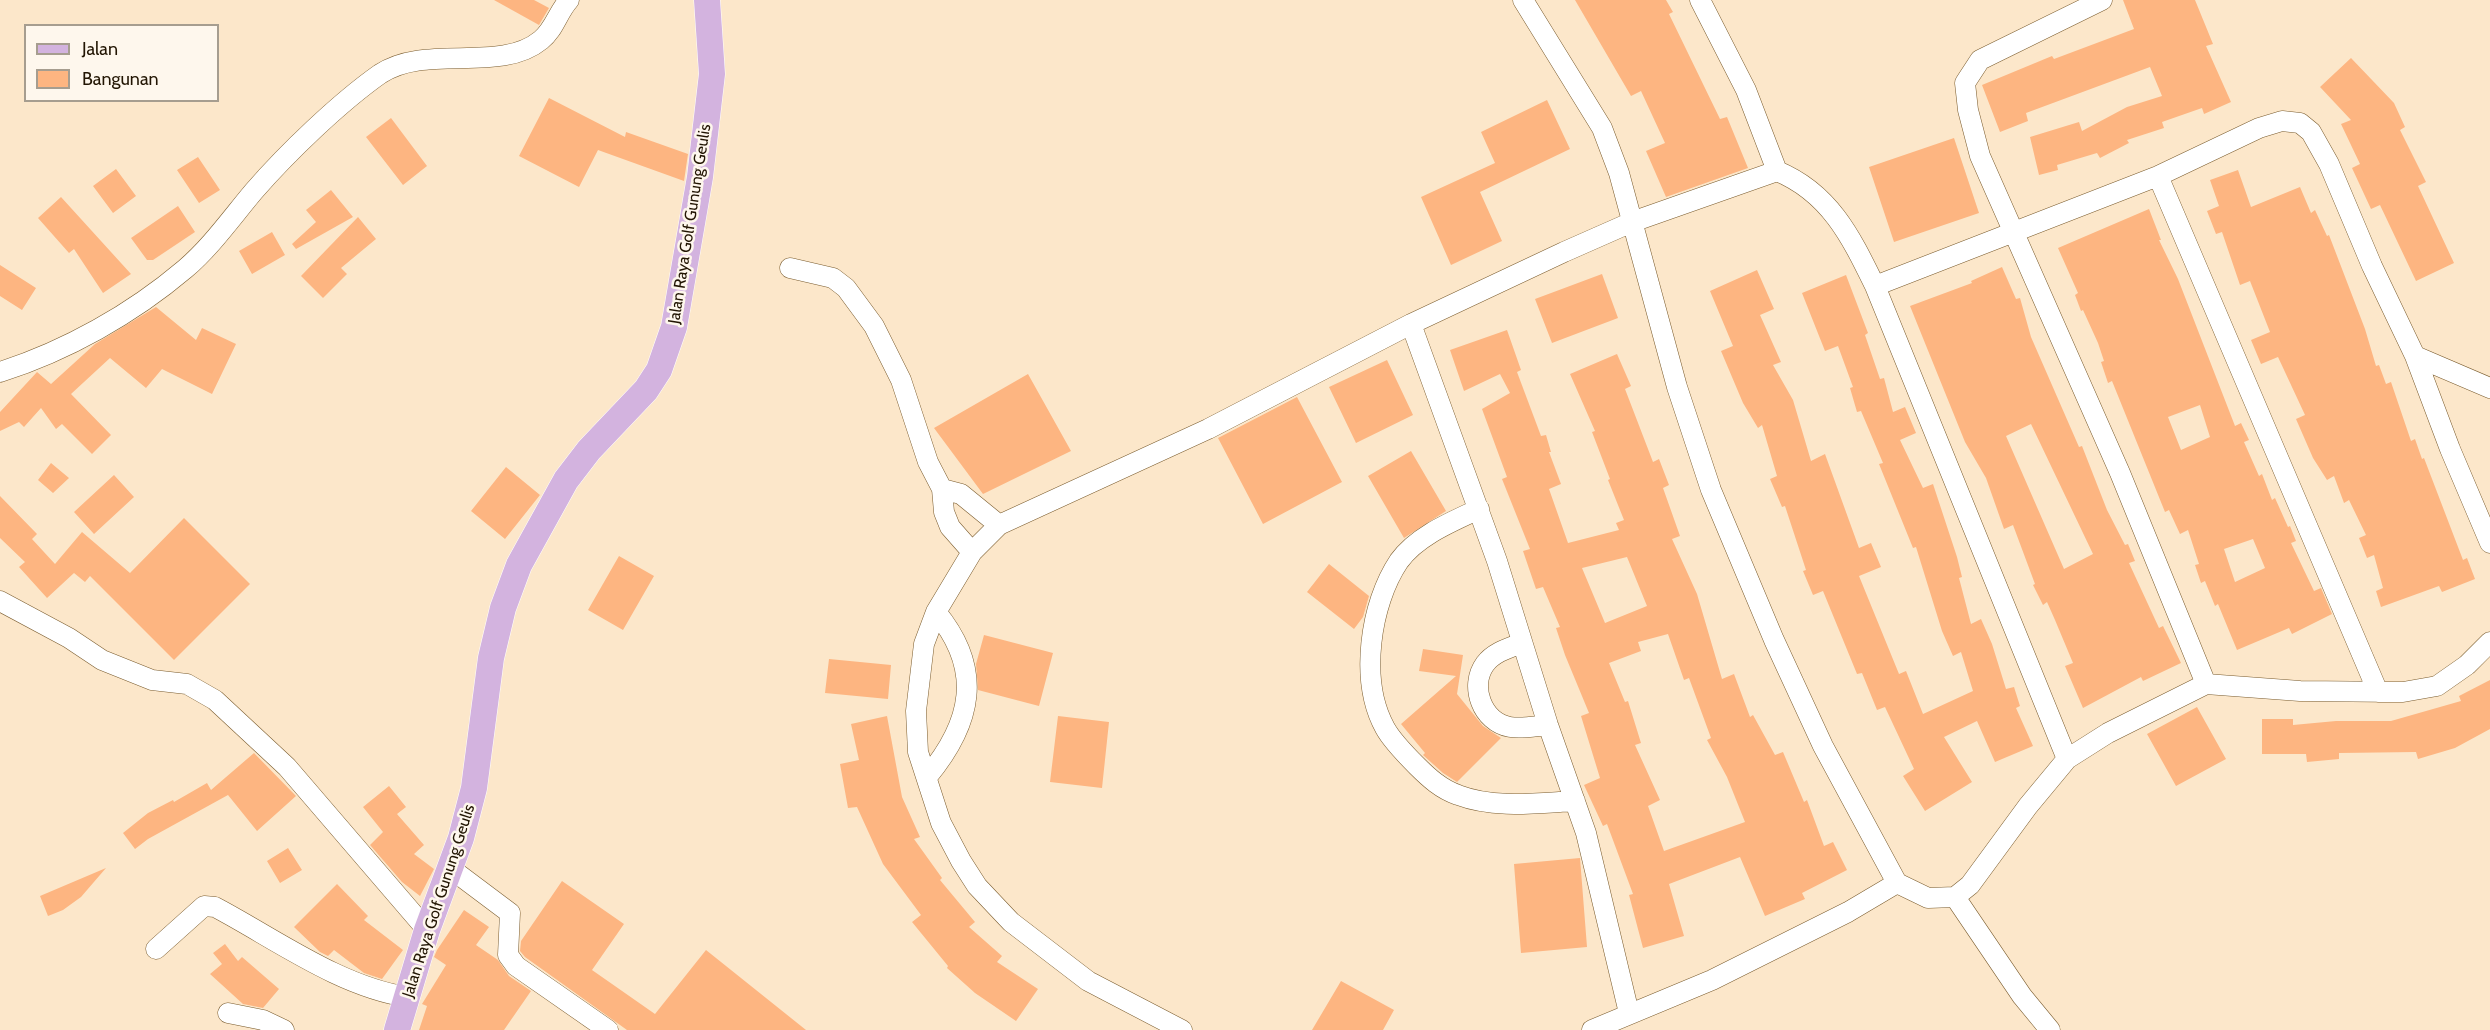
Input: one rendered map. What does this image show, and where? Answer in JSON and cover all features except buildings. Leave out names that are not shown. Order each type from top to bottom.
[{"type":"main road","name":"Jalan Raya Golf Gunung Geulis","points":[[397,1030],[474,788],[490,658],[502,608],[519,565],[566,480],[589,450],[640,397],[655,376],[674,327],[700,177],[712,74],[707,0]]},
{"type":"street","points":[[0,372],[30,362],[81,338],[125,312],[186,268],[278,164],[381,73],[400,63],[415,59],[509,54],[527,49],[550,31],[569,0]]},
{"type":"street","points":[[1524,0],[1602,128],[1619,173],[1677,387],[1715,499],[1774,640],[1823,746],[1897,883],[1928,898],[1955,897],[1970,885],[2028,806],[2067,759],[2108,733],[2206,684],[2300,691],[2403,693],[2437,686],[2467,665],[2490,642]]},
{"type":"street","points":[[1700,0],[1746,90],[1777,171],[1804,184],[1839,217],[1875,286],[2067,759]]},
{"type":"street","points":[[2102,0],[1980,60],[1965,83],[1968,111],[1980,156],[2120,473],[2206,684]]},
{"type":"street","points":[[1875,286],[2158,176],[2259,128],[2282,121],[2300,123],[2311,132],[2329,164],[2372,266],[2415,356],[2450,449],[2490,543]]},
{"type":"street","points":[[1182,1030],[1088,981],[1041,946],[992,903],[956,852],[941,823],[918,752],[916,711],[924,644],[936,612],[972,552],[999,525],[1208,429],[1411,324],[1632,222],[1777,171]]},
{"type":"street","points":[[2158,176],[2378,692]]},
{"type":"street","points":[[790,268],[833,278],[846,288],[874,326],[901,380],[928,462],[942,489],[941,502],[950,527],[972,552]]},
{"type":"street","points":[[1411,324],[1479,509],[1548,725],[1575,801],[1629,1012]]},
{"type":"street","points":[[2415,356],[2490,388]]},
{"type":"street","points":[[942,489],[961,494],[999,525]]},
{"type":"street","points":[[1479,509],[1425,537],[1401,559],[1386,583],[1376,620],[1372,659],[1375,700],[1385,728],[1407,757],[1434,782],[1457,795],[1491,802],[1527,804],[1575,801]]},
{"type":"street","points":[[0,601],[69,638],[102,660],[152,680],[187,684],[215,700],[287,767],[427,930]]},
{"type":"street","points":[[927,777],[947,753],[960,728],[966,703],[963,658],[946,625],[936,612]]},
{"type":"street","points":[[1522,643],[1499,652],[1486,663],[1479,677],[1477,693],[1491,719],[1509,726],[1548,725]]},
{"type":"street","points":[[450,868],[510,913],[508,955],[516,966],[608,1030]]},
{"type":"street","points":[[1592,1030],[1629,1012],[1712,980],[1848,912],[1897,883]]},
{"type":"street","points":[[1955,897],[2022,996],[2050,1030]]},
{"type":"street","points":[[156,950],[195,912],[204,906],[214,907],[356,982],[392,995],[408,997]]},
{"type":"street","points":[[228,1013],[263,1020],[284,1030]]}]
